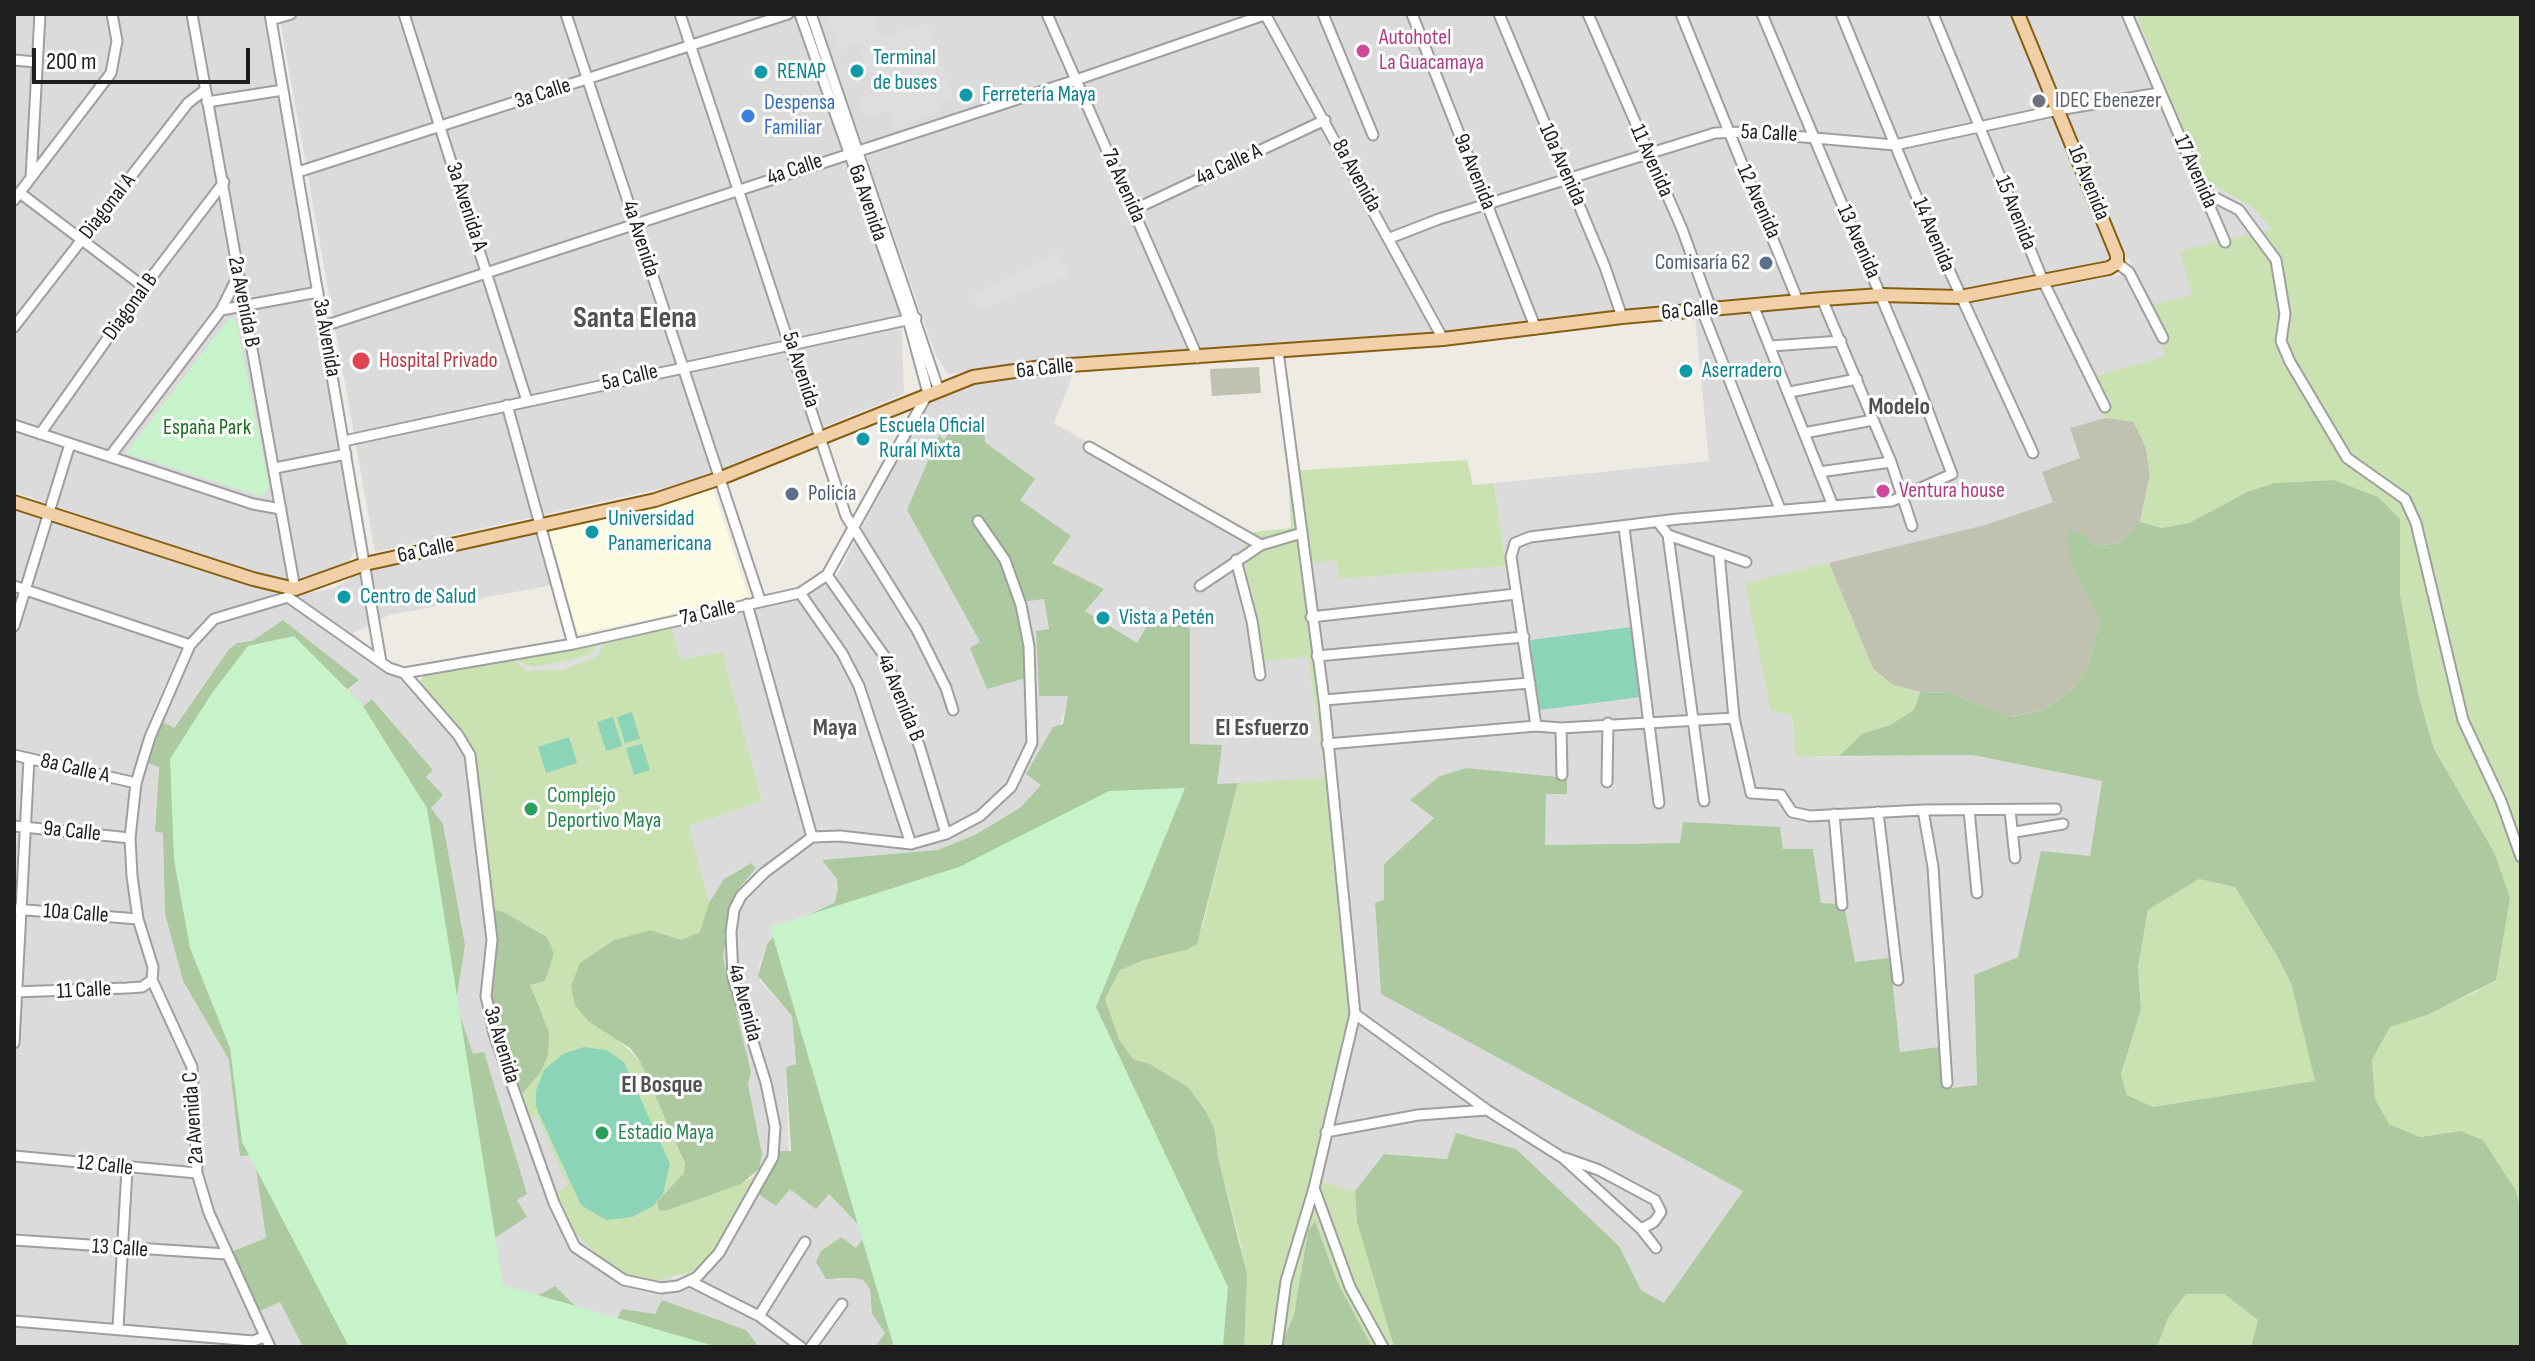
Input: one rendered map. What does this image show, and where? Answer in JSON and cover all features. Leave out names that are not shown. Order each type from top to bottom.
[{"type":"main road","name":"16 Avenida","points":[[2018,14],[2117,255],[2117,263]]},
{"type":"main road","name":"6a Calle","points":[[295,589],[365,564],[655,500],[721,478],[973,377],[1042,367],[1443,339],[1622,317],[1822,299],[1881,295],[1960,297],[2044,283],[2117,263]]},
{"type":"main road","points":[[14,502],[253,579],[295,589]]},
{"type":"street","points":[[31,179],[40,14]]},
{"type":"street","points":[[112,14],[117,41],[111,73],[17,196],[144,287]]},
{"type":"street","name":"2a Avenida B","points":[[192,14],[295,589]]},
{"type":"street","points":[[271,17],[291,14]]},
{"type":"street","name":"3a Avenida A","points":[[404,14],[527,401]]},
{"type":"street","name":"4a Avenida","points":[[566,14],[760,600]]},
{"type":"street","name":"5a Avenida","points":[[680,14],[853,529],[924,642],[953,710]]},
{"type":"street","name":"3a Calle","points":[[298,172],[691,48],[788,14]]},
{"type":"street","name":"6a Avenida","points":[[800,14],[853,150],[912,318],[933,391]]},
{"type":"street","name":"6a Avenida","points":[[811,14],[853,150]]},
{"type":"street","name":"7a Avenida","points":[[1047,14],[1198,358]]},
{"type":"street","name":"4a Calle","points":[[324,326],[853,150],[1076,80],[1266,14]]},
{"type":"street","name":"8a Avenida","points":[[1266,14],[1443,339]]},
{"type":"street","points":[[1323,14],[1373,135]]},
{"type":"street","name":"9a Avenida","points":[[1412,14],[1536,329]]},
{"type":"street","name":"10a Avenida","points":[[1499,14],[1517,65],[1569,179],[1622,317]]},
{"type":"street","name":"11 Avenida","points":[[1588,14],[1650,155],[1780,509]]},
{"type":"street","name":"12 Avenida","points":[[1681,14],[1798,301]]},
{"type":"street","name":"13 Avenida","points":[[1762,14],[1952,470],[1949,477],[1903,496]]},
{"type":"street","name":"14 Avenida","points":[[1841,14],[1960,297],[2033,453]]},
{"type":"street","name":"15 Avenida","points":[[1933,14],[2044,283],[2105,407]]},
{"type":"street","name":"17 Avenida","points":[[2127,14],[2225,242]]},
{"type":"street","name":"3a Avenida","points":[[271,17],[381,662]]},
{"type":"street","points":[[14,60],[36,62]]},
{"type":"street","name":"Diagonal A","points":[[14,327],[188,103],[205,90]]},
{"type":"street","points":[[207,102],[283,90]]},
{"type":"street","name":"5a Calle","points":[[1390,238],[1715,133],[1811,136],[1895,145],[2058,110],[2159,93]]},
{"type":"street","name":"4a Calle A","points":[[1133,210],[1325,120]]},
{"type":"street","name":"Diagonal B","points":[[40,434],[144,287],[224,182]]},
{"type":"street","points":[[2204,192],[2239,210],[2276,260],[2285,314],[2281,341],[2290,362],[2347,458],[2405,499],[2416,523],[2463,720],[2501,801],[2521,857]]},
{"type":"street","points":[[2117,263],[2129,272],[2163,338]]},
{"type":"street","points":[[111,455],[221,310],[237,278]]},
{"type":"street","points":[[221,310],[318,292]]},
{"type":"street","points":[[1822,299],[1891,462],[1912,526]]},
{"type":"street","points":[[1753,305],[1833,506]]},
{"type":"street","name":"5a Calle","points":[[344,441],[912,318]]},
{"type":"street","points":[[1771,346],[1841,341]]},
{"type":"street","points":[[1277,1347],[1286,1281],[1314,1188],[1355,1014],[1324,700],[1278,351]]},
{"type":"street","points":[[1790,392],[1857,379]]},
{"type":"street","name":"7a Calle","points":[[404,673],[573,644],[800,593],[827,575],[933,391]]},
{"type":"street","points":[[507,405],[573,644]]},
{"type":"street","points":[[1804,433],[1873,420]]},
{"type":"street","points":[[14,425],[253,504],[281,509]]},
{"type":"street","points":[[14,626],[70,444]]},
{"type":"street","points":[[1089,447],[1261,545]]},
{"type":"street","points":[[275,468],[346,454]]},
{"type":"street","points":[[1819,472],[1891,462]]},
{"type":"street","points":[[1536,726],[1511,557],[1515,543],[1530,537],[1780,509],[1892,501],[1903,496]]},
{"type":"street","points":[[747,604],[812,837],[840,836],[911,844],[946,834],[980,816],[1004,795],[1032,743],[1029,646],[1021,605],[1005,560],[978,521]]},
{"type":"street","points":[[1658,522],[1668,535],[1704,801]]},
{"type":"street","points":[[1624,527],[1659,803]]},
{"type":"street","points":[[1200,586],[1261,545],[1302,533]]},
{"type":"street","points":[[1668,535],[1746,562]]},
{"type":"street","points":[[1719,553],[1734,718],[1751,793],[1781,795],[1792,812],[1810,816],[1923,810],[2056,809]]},
{"type":"street","points":[[1236,560],[1252,621],[1260,675]]},
{"type":"street","name":"4a Avenida B","points":[[827,575],[885,657],[920,748],[946,834]]},
{"type":"street","points":[[14,586],[190,645],[214,619],[288,597],[381,662],[404,673]]},
{"type":"street","points":[[800,593],[842,653],[859,686],[911,844]]},
{"type":"street","points":[[1311,617],[1516,594]]},
{"type":"street","points":[[1317,656],[1524,637]]},
{"type":"street","name":"2a Avenida C","points":[[190,645],[150,737],[136,783],[130,838],[138,919],[153,967],[152,980],[192,1067],[197,1173],[226,1254],[270,1347]]},
{"type":"street","name":"3a Avenida","points":[[404,673],[458,735],[470,755],[492,940],[486,996],[494,1034],[565,1231],[588,1259],[624,1280],[661,1288],[694,1279]]},
{"type":"street","points":[[1324,700],[1530,683]]},
{"type":"street","points":[[1327,744],[1536,726],[1561,728],[1734,718]]},
{"type":"street","points":[[1607,782],[1608,723]]},
{"type":"street","points":[[1561,728],[1562,775]]},
{"type":"street","name":"8a Calle A","points":[[14,755],[136,783]]},
{"type":"street","points":[[14,1043],[17,909],[26,827],[29,759]]},
{"type":"street","points":[[1923,810],[1933,867],[1947,1083]]},
{"type":"street","points":[[1969,810],[1977,893]]},
{"type":"street","points":[[2010,810],[2015,832],[2015,858]]},
{"type":"street","points":[[1878,812],[1898,980]]},
{"type":"street","points":[[1834,814],[1842,905]]},
{"type":"street","points":[[2015,832],[2063,824]]},
{"type":"street","name":"9a Calle","points":[[14,826],[130,838]]},
{"type":"street","name":"4a Avenida","points":[[694,1279],[719,1253],[754,1196],[776,1142],[766,1083],[733,978],[734,910],[741,896],[764,873],[812,837]]},
{"type":"street","name":"10a Calle","points":[[17,909],[138,919]]},
{"type":"street","name":"11 Calle","points":[[16,992],[142,987],[152,980]]},
{"type":"street","points":[[1355,1014],[1487,1110],[1563,1158],[1641,1229],[1656,1248]]},
{"type":"street","points":[[1326,1132],[1418,1115],[1487,1110]]},
{"type":"street","name":"12 Calle","points":[[14,1156],[127,1169],[197,1173]]},
{"type":"street","points":[[1563,1158],[1599,1170],[1655,1200],[1661,1212],[1654,1222],[1641,1229]]},
{"type":"street","points":[[118,1328],[127,1169]]},
{"type":"street","points":[[1314,1188],[1350,1287],[1383,1347]]},
{"type":"street","name":"13 Calle","points":[[14,1240],[124,1250],[226,1254]]},
{"type":"street","points":[[759,1316],[805,1242]]},
{"type":"street","points":[[694,1279],[759,1316],[801,1347]]},
{"type":"street","points":[[811,1347],[842,1304]]},
{"type":"street","points":[[14,1321],[253,1341],[264,1337]]},
{"type":"shaded area","points":[[14,14],[266,14],[358,545],[348,563],[328,575],[302,580],[275,580],[14,492]]},
{"type":"shaded area","points":[[279,14],[797,14],[901,312],[904,394],[704,476],[664,488],[375,552]]},
{"type":"shaded area","points":[[817,14],[2136,14],[2203,179],[2253,208],[2273,229],[2265,232],[2192,295],[2166,356],[2090,377],[2105,418],[2071,428],[2080,459],[2053,502],[1985,525],[1792,715],[1795,757],[1972,755],[2102,781],[2090,857],[2042,851],[2018,957],[1974,975],[1977,1085],[1943,1089],[1900,1052],[1890,959],[1855,963],[1844,904],[1821,903],[1813,850],[1782,849],[1683,823],[1680,843],[1544,845],[1546,794],[1566,778],[1411,800],[1434,818],[1384,864],[1384,901],[1375,903],[1381,993],[1743,1191],[1664,1304],[1641,1290],[1619,1246],[1447,1159],[1384,1154],[1355,1191],[1319,1181],[1352,949],[1312,562],[1336,560],[1338,579],[1506,566],[1494,483],[1709,461],[1695,316],[1881,299],[1957,305],[2134,272],[2130,259],[1963,291],[1871,288],[1455,330],[1131,354],[948,374],[935,354]]},
{"type":"shaded area","points":[[826,14],[874,14],[882,37],[927,23],[953,97],[939,102],[942,110],[895,129],[887,110],[865,119],[858,99],[876,92],[859,49],[864,45],[861,42],[839,50]]},
{"type":"shaded area","points":[[1059,252],[1070,275],[978,309],[972,294]]},
{"type":"shaded area","points":[[1259,367],[1261,393],[1212,396],[1210,369]]},
{"type":"shaded area","points":[[1075,369],[1054,423],[1244,533],[1250,661],[1308,657],[1325,779],[1217,784],[1190,745],[1137,644],[1085,611],[1052,562],[1019,500],[1034,479],[985,442],[944,441],[939,436],[907,510],[980,642],[987,689],[1022,602],[1044,599],[1049,630],[1036,632],[1039,696],[1069,696],[1042,785],[1021,807],[975,835],[937,850],[823,860],[837,879],[834,903],[767,944],[759,966],[760,981],[792,1016],[796,1065],[786,1067],[790,1188],[829,1194],[867,1235],[856,1249],[841,1237],[821,1251],[836,1280],[863,1280],[870,1289],[872,1314],[885,1333],[875,1347],[759,1347],[746,1330],[655,1314],[615,1325],[523,1304],[496,1313],[473,1252],[527,1217],[517,1199],[484,1053],[473,1055],[456,1003],[465,945],[443,824],[431,808],[426,776],[433,770],[373,699],[362,707],[347,691],[359,681],[283,620],[252,641],[237,643],[229,649],[173,728],[161,722],[155,830],[163,832],[165,914],[183,981],[229,1060],[240,1155],[254,1154],[266,1239],[232,1252],[258,1312],[280,1302],[303,1347],[14,1347],[14,506],[282,590],[259,602],[212,613],[204,619],[183,644],[150,719],[160,721],[197,641],[222,620],[268,608],[293,596],[335,588],[365,568],[549,531],[564,583],[389,615],[353,633],[459,727],[476,757],[492,909],[493,1016],[528,1117],[537,1115],[569,1186],[555,1191],[673,1279],[690,1273],[716,1247],[759,1169],[762,1154],[748,1084],[751,1072],[723,958],[736,892],[756,868],[740,868],[724,879],[709,903],[689,826],[762,800],[721,652],[680,659],[671,626],[809,592],[829,582],[838,574],[929,399],[964,386]]},
{"type":"shaded area","points":[[2122,417],[2134,422],[2146,447],[2150,475],[2140,522],[2119,543],[2095,546],[2084,533],[2067,530],[2100,619],[2089,663],[2072,690],[2043,710],[2011,717],[1949,693],[1920,692],[1893,685],[1873,669],[1829,563],[1985,525],[2053,502],[2042,472],[2080,458],[2070,428],[2105,418]]},
{"type":"shaded area","points":[[713,489],[749,598],[578,634],[549,531]]},
{"type":"shaded area","points":[[606,638],[598,656],[563,670],[527,671],[511,658],[533,667],[568,660],[592,654],[600,639]]},
{"type":"green space","points":[[2136,14],[2521,14],[2521,1211],[2516,1191],[2460,1131],[2420,1137],[2389,1124],[2375,1099],[2372,1060],[2390,1027],[2478,991],[2494,852],[2434,749],[2419,697],[2400,594],[2400,519],[2334,480],[2274,483],[2247,492],[2189,523],[2162,528],[2140,522],[2150,475],[2146,447],[2134,422],[2105,418],[2090,377],[2166,356],[2148,306],[2192,295],[2180,251],[2272,229],[2253,208],[2203,179]]},
{"type":"green space","name":"España Park","points":[[230,317],[236,321],[269,487],[261,496],[126,453]]},
{"type":"green space","points":[[983,419],[985,442],[1035,479],[1020,500],[1071,536],[1052,563],[1104,589],[1085,611],[1137,643],[1151,619],[1190,628],[1190,744],[1222,745],[1217,784],[1238,783],[1197,944],[1120,970],[1105,999],[1119,1039],[1133,1059],[1150,1064],[1188,1087],[1207,1113],[1215,1131],[1218,1157],[1247,1275],[1244,1347],[875,1347],[885,1333],[872,1314],[870,1289],[863,1280],[826,1279],[816,1262],[821,1251],[841,1237],[856,1248],[867,1234],[829,1194],[816,1209],[790,1189],[776,1206],[758,1194],[780,1151],[791,1151],[786,1067],[796,1064],[792,1016],[758,976],[767,944],[783,927],[834,903],[837,879],[822,860],[937,850],[975,835],[1021,807],[1041,785],[1026,774],[1053,727],[1063,724],[1068,696],[1039,696],[1036,631],[1049,629],[1044,599],[1022,602],[1026,678],[987,689],[970,648],[980,642],[907,510],[939,435],[944,440],[958,422]]},
{"type":"green space","points":[[1467,460],[1473,485],[1494,483],[1506,566],[1338,579],[1336,560],[1312,563],[1355,1001],[1319,1181],[1355,1191],[1357,1222],[1394,1347],[1372,1347],[1337,1281],[1315,1222],[1308,1231],[1294,1314],[1281,1347],[1244,1347],[1241,1246],[1218,1157],[1215,1131],[1207,1113],[1188,1087],[1150,1064],[1133,1059],[1119,1039],[1105,999],[1120,970],[1144,960],[1186,950],[1202,928],[1238,783],[1325,778],[1308,657],[1250,662],[1244,533],[1291,528],[1288,471]]},
{"type":"green space","points":[[2334,480],[2378,497],[2400,519],[2400,594],[2419,697],[2434,749],[2494,852],[2510,898],[2496,980],[2429,1014],[2390,1027],[2372,1060],[2375,1099],[2389,1124],[2420,1137],[2460,1131],[2483,1140],[2516,1191],[2521,1211],[2521,1347],[2251,1347],[2258,1320],[2224,1294],[2186,1294],[2168,1318],[2157,1347],[1394,1347],[1357,1222],[1355,1191],[1384,1154],[1447,1159],[1456,1133],[1516,1149],[1619,1246],[1641,1290],[1664,1303],[1743,1191],[1381,994],[1375,903],[1384,900],[1384,864],[1434,818],[1410,800],[1440,776],[1466,768],[1567,778],[1567,794],[1546,794],[1545,845],[1680,843],[1683,822],[1780,827],[1783,849],[1813,849],[1821,903],[1844,904],[1855,962],[1890,958],[1900,1052],[1939,1047],[1943,1089],[1977,1085],[1974,975],[2018,957],[2041,851],[2090,856],[2102,781],[1972,755],[1839,756],[1862,734],[1890,725],[1914,710],[1920,692],[1949,693],[2012,717],[2043,710],[2072,690],[2089,663],[2100,619],[2070,563],[2067,529],[2084,533],[2095,546],[2119,543],[2140,522],[2162,528],[2189,523],[2247,492],[2274,483]],"holes":[[[2199,879],[2235,887],[2291,983],[2315,1081],[2153,1107],[2127,1095],[2121,1075],[2141,1009],[2138,967],[2148,910]]]},
{"type":"green space","points":[[1829,563],[1873,669],[1893,685],[1920,692],[1914,710],[1890,725],[1862,734],[1839,756],[1795,757],[1792,715],[1771,711],[1745,583]]},
{"type":"green space","points":[[283,620],[359,680],[347,690],[362,707],[372,699],[433,770],[426,777],[443,795],[431,808],[443,824],[465,945],[456,1003],[473,1054],[484,1052],[527,1194],[517,1200],[527,1217],[473,1252],[502,1293],[523,1304],[555,1286],[588,1319],[614,1325],[622,1309],[655,1314],[662,1300],[746,1330],[759,1347],[303,1347],[280,1302],[258,1312],[231,1252],[266,1238],[254,1155],[240,1156],[229,1060],[183,981],[165,914],[163,833],[155,831],[159,767],[145,762],[161,721],[174,728],[229,649],[237,643],[252,641]]},
{"type":"green space","points":[[671,626],[680,659],[722,652],[762,801],[689,826],[709,903],[704,922],[700,932],[681,940],[651,930],[617,1039],[640,1061],[685,1165],[685,1173],[658,1201],[665,1211],[751,1179],[759,1169],[716,1247],[703,1263],[690,1273],[653,1281],[626,1275],[607,1264],[571,1229],[564,1216],[555,1191],[568,1186],[537,1116],[528,1118],[522,1094],[541,1072],[534,999],[529,984],[545,981],[554,954],[541,933],[506,913],[492,909],[476,757],[459,728],[417,687],[423,676]]},
{"type":"green space","points":[[1632,627],[1641,697],[1539,710],[1530,640]]},
{"type":"green space","points":[[294,636],[361,703],[427,808],[503,1285],[718,1347],[349,1347],[242,1142],[230,1048],[190,948],[174,860],[170,759],[212,693],[248,646]]},
{"type":"green space","points":[[632,712],[640,739],[625,743],[617,717]]},
{"type":"green space","points":[[613,717],[622,746],[606,751],[597,722]]},
{"type":"green space","points":[[569,737],[577,763],[546,773],[538,747]]},
{"type":"green space","points":[[642,744],[650,770],[634,775],[626,748]]},
{"type":"green space","points":[[1185,788],[1096,1007],[1228,1287],[1223,1347],[894,1347],[770,927],[959,867],[1109,791]]},
{"type":"green space","points":[[751,863],[756,868],[736,892],[731,907],[723,958],[751,1072],[748,1084],[762,1154],[759,1169],[741,1184],[665,1211],[658,1210],[658,1201],[684,1173],[685,1164],[640,1061],[630,1048],[588,1021],[575,1005],[571,986],[580,963],[614,940],[651,930],[681,940],[700,932],[709,903],[724,879]]},
{"type":"green space","points":[[2199,879],[2235,887],[2277,956],[2291,983],[2315,1081],[2153,1107],[2127,1095],[2121,1076],[2141,1009],[2138,967],[2148,910]]},
{"type":"green space","points":[[492,909],[506,913],[547,937],[554,954],[545,981],[530,985],[549,1032],[548,1055],[541,1072],[522,1094],[493,1016],[490,991]]},
{"type":"green space","name":"Estadio Maya","points":[[584,1047],[606,1050],[624,1062],[670,1164],[663,1194],[653,1206],[632,1217],[606,1220],[581,1205],[536,1107],[536,1091],[544,1070],[563,1054]]},
{"type":"green space","points":[[1315,1221],[1337,1281],[1372,1347],[1281,1347],[1294,1314],[1308,1231]]},
{"type":"green space","points":[[2186,1294],[2224,1294],[2258,1320],[2251,1347],[2157,1347],[2168,1318]]},
{"type":"place","name":"Autohotel La Guacamaya","points":[[1363,51]]},
{"type":"place","name":"Terminal de buses","points":[[857,71]]},
{"type":"place","name":"RENAP","points":[[761,72]]},
{"type":"place","name":"Ferretería Maya","points":[[966,95]]},
{"type":"place","name":"IDEC Ebenezer","points":[[2039,101]]},
{"type":"place","name":"Despensa Familiar","points":[[748,116]]},
{"type":"place","name":"Comisaría 62","points":[[1766,263]]},
{"type":"place","name":"Hospital Privado","points":[[361,361]]},
{"type":"place","name":"Aserradero","points":[[1686,371]]},
{"type":"place","name":"Escuela Oficial Rural Mixta","points":[[863,439]]},
{"type":"place","name":"Ventura house","points":[[1883,491]]},
{"type":"place","name":"Policía","points":[[792,494]]},
{"type":"place","name":"Universidad Panamericana","points":[[592,532]]},
{"type":"place","name":"Centro de Salud","points":[[344,597]]},
{"type":"place","name":"Vista a Petén","points":[[1103,618]]},
{"type":"place","name":"Complejo Deportivo Maya","points":[[531,809]]},
{"type":"place","name":"Estadio Maya","points":[[602,1133]]},
{"type":"district","name":"Santa Elena","points":[[635,319]]},
{"type":"district","name":"Modelo","points":[[1899,408]]},
{"type":"district","name":"Maya","points":[[835,729]]},
{"type":"district","name":"El Esfuerzo","points":[[1262,729]]},
{"type":"district","name":"El Bosque","points":[[662,1086]]}]
